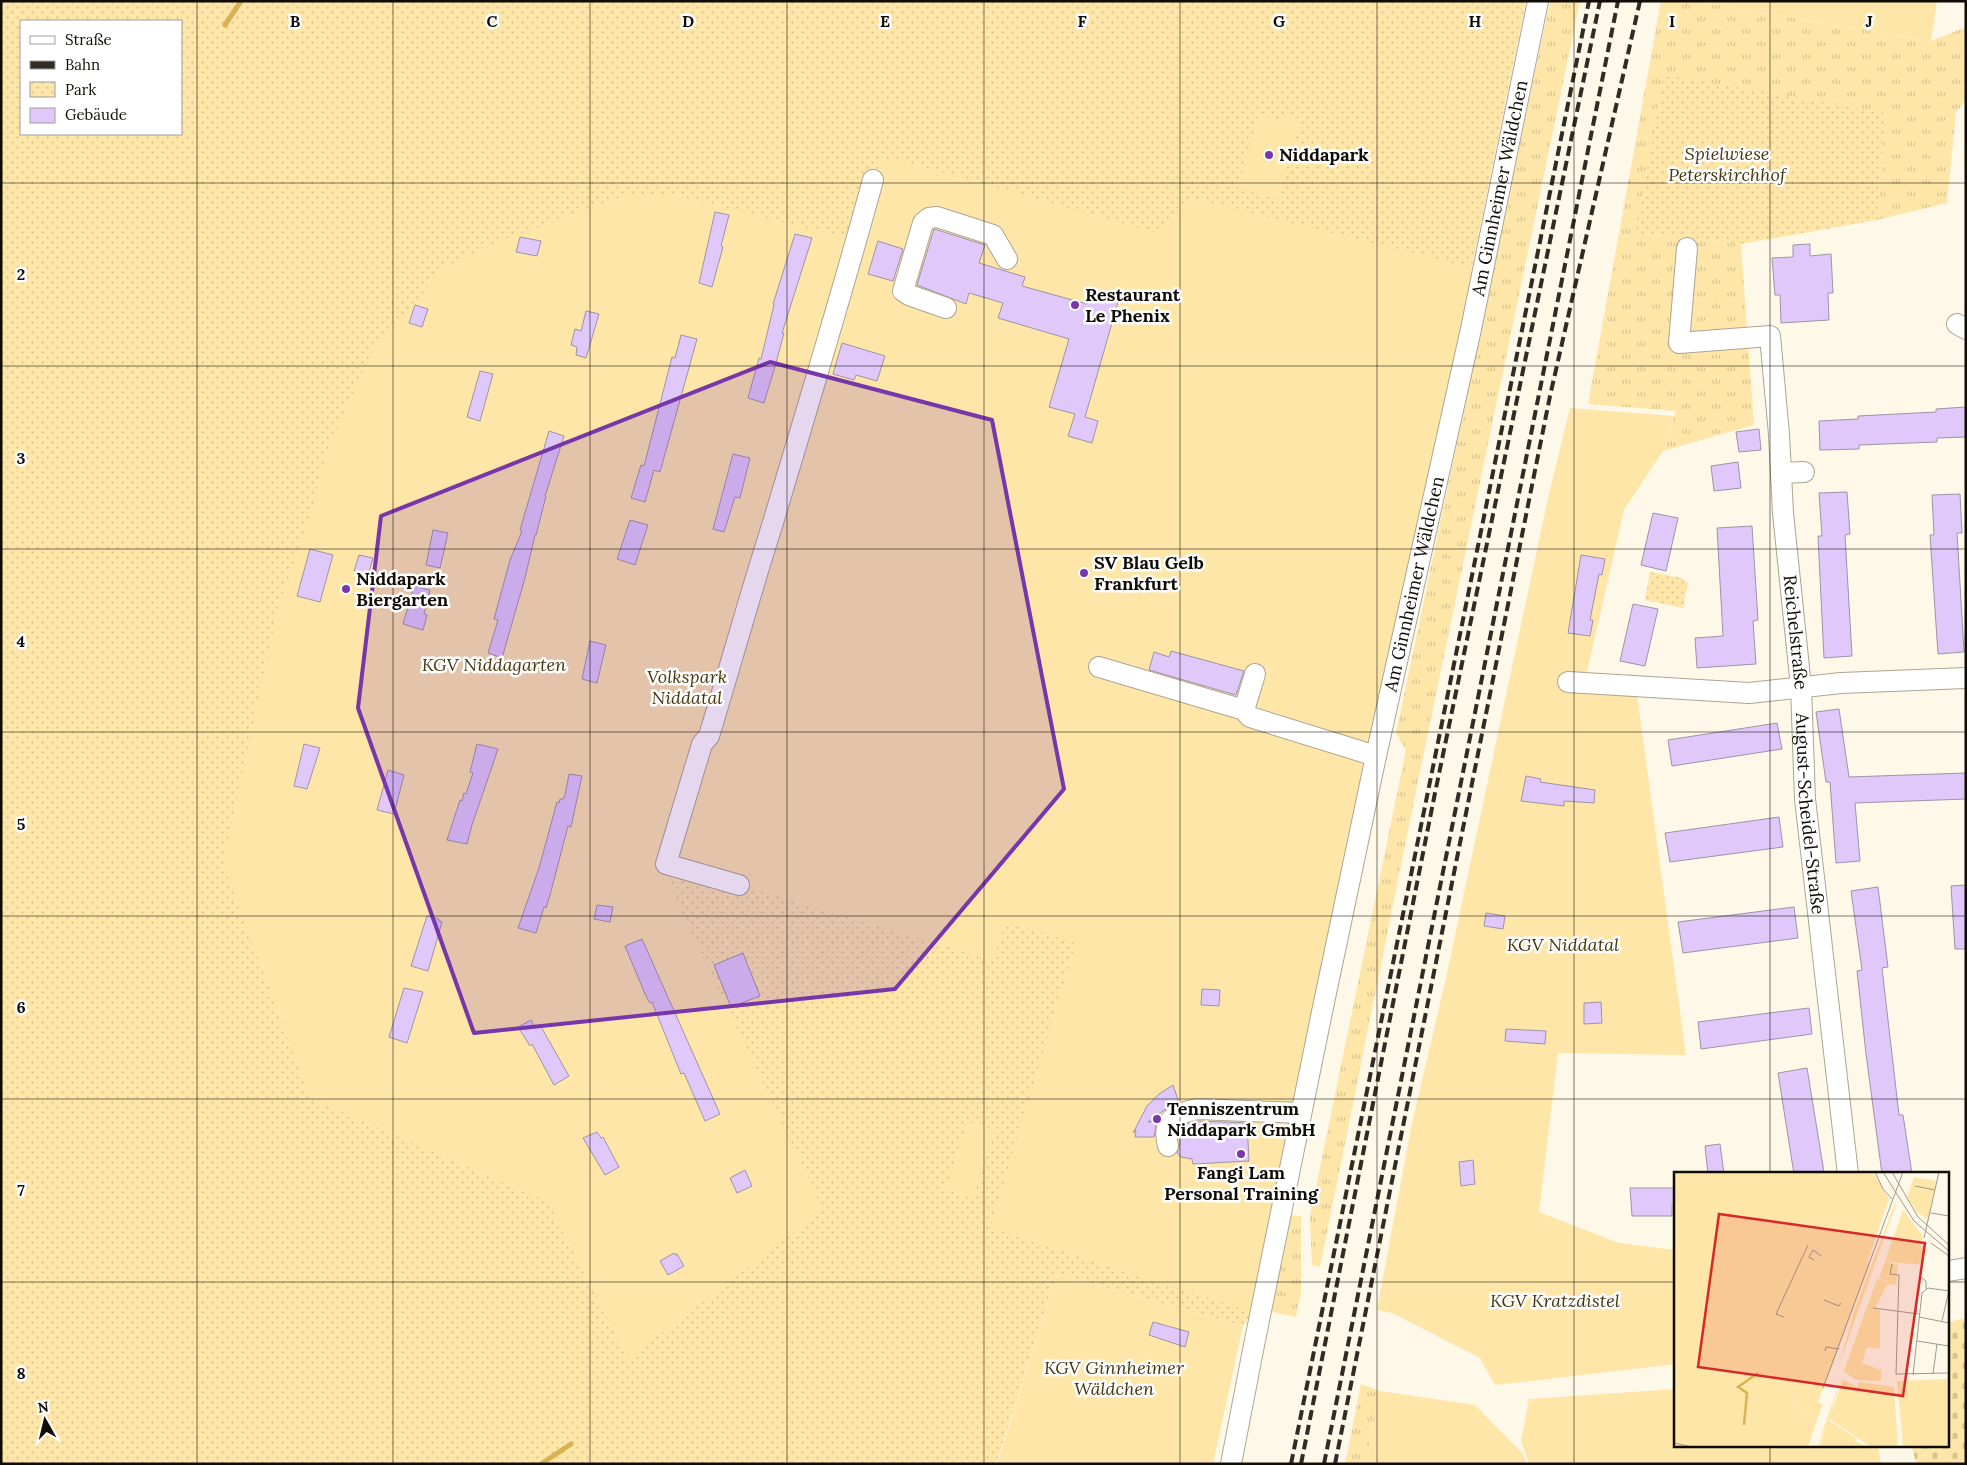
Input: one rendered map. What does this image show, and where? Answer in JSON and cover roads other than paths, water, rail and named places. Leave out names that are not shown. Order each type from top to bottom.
[{"type":"street","name":"Am Ginnheimer Wäldchen","points":[[1231,1464],[1289,1167],[1376,756],[1473,320],[1538,1]]},
{"type":"street","points":[[739,885],[666,864],[702,744],[709,736],[732,664],[820,368],[873,180]]},
{"type":"street","points":[[946,308],[902,291],[923,223],[930,218],[937,217],[993,235],[1007,259]]},
{"type":"street","name":"Reichelstraße","points":[[1687,248],[1679,342],[1770,336],[1779,434],[1783,513],[1801,687],[1860,682],[1966,678]]},
{"type":"street","points":[[1781,473],[1804,472]]},
{"type":"street","points":[[1099,667],[1244,710],[1250,717],[1376,756]]},
{"type":"street","points":[[1244,710],[1255,674]]},
{"type":"street","name":"August-Scheidel-Straße","points":[[1568,682],[1750,693],[1801,687],[1805,798],[1848,1172]]},
{"type":"street","points":[[1168,1146],[1166,1130],[1173,1117],[1181,1112],[1197,1109],[1301,1113]]},
{"type":"street","points":[[1950,1271],[1966,1268]]},
{"type":"waterway","points":[[225,25],[241,1]]},
{"type":"waterway","points":[[541,1464],[571,1444]]},
{"type":"railway","points":[[1291,1464],[1589,1]]},
{"type":"railway","points":[[1301,1464],[1435,793],[1600,1]]},
{"type":"railway","points":[[1324,1464],[1618,1]]},
{"type":"railway","points":[[1335,1464],[1550,396],[1640,1]]},
{"type":"place","name":"Niddapark","points":[[1269,155]]},
{"type":"place","name":"Restaurant Le Phenix","points":[[1075,305]]},
{"type":"place","name":"SV Blau Gelb Frankfurt","points":[[1084,573]]},
{"type":"place","name":"Niddapark Biergarten","points":[[346,589]]},
{"type":"place","name":"Tenniszentrum Niddapark GmbH","points":[[1157,1119]]},
{"type":"place","name":"Fangi Lam Personal Training","points":[[1241,1154]]},
{"type":"park label","name":"Spielwiese Peterskirchhof","points":[[1727,164]]},
{"type":"park label","name":"KGV Niddagarten","points":[[494,665]]},
{"type":"park label","name":"Volkspark Niddatal","points":[[687,688]]},
{"type":"park label","name":"KGV Niddatal","points":[[1563,945]]},
{"type":"park label","name":"KGV Kratzdistel","points":[[1555,1301]]},
{"type":"park label","name":"KGV Ginnheimer Wäldchen","points":[[1114,1378]]}]
